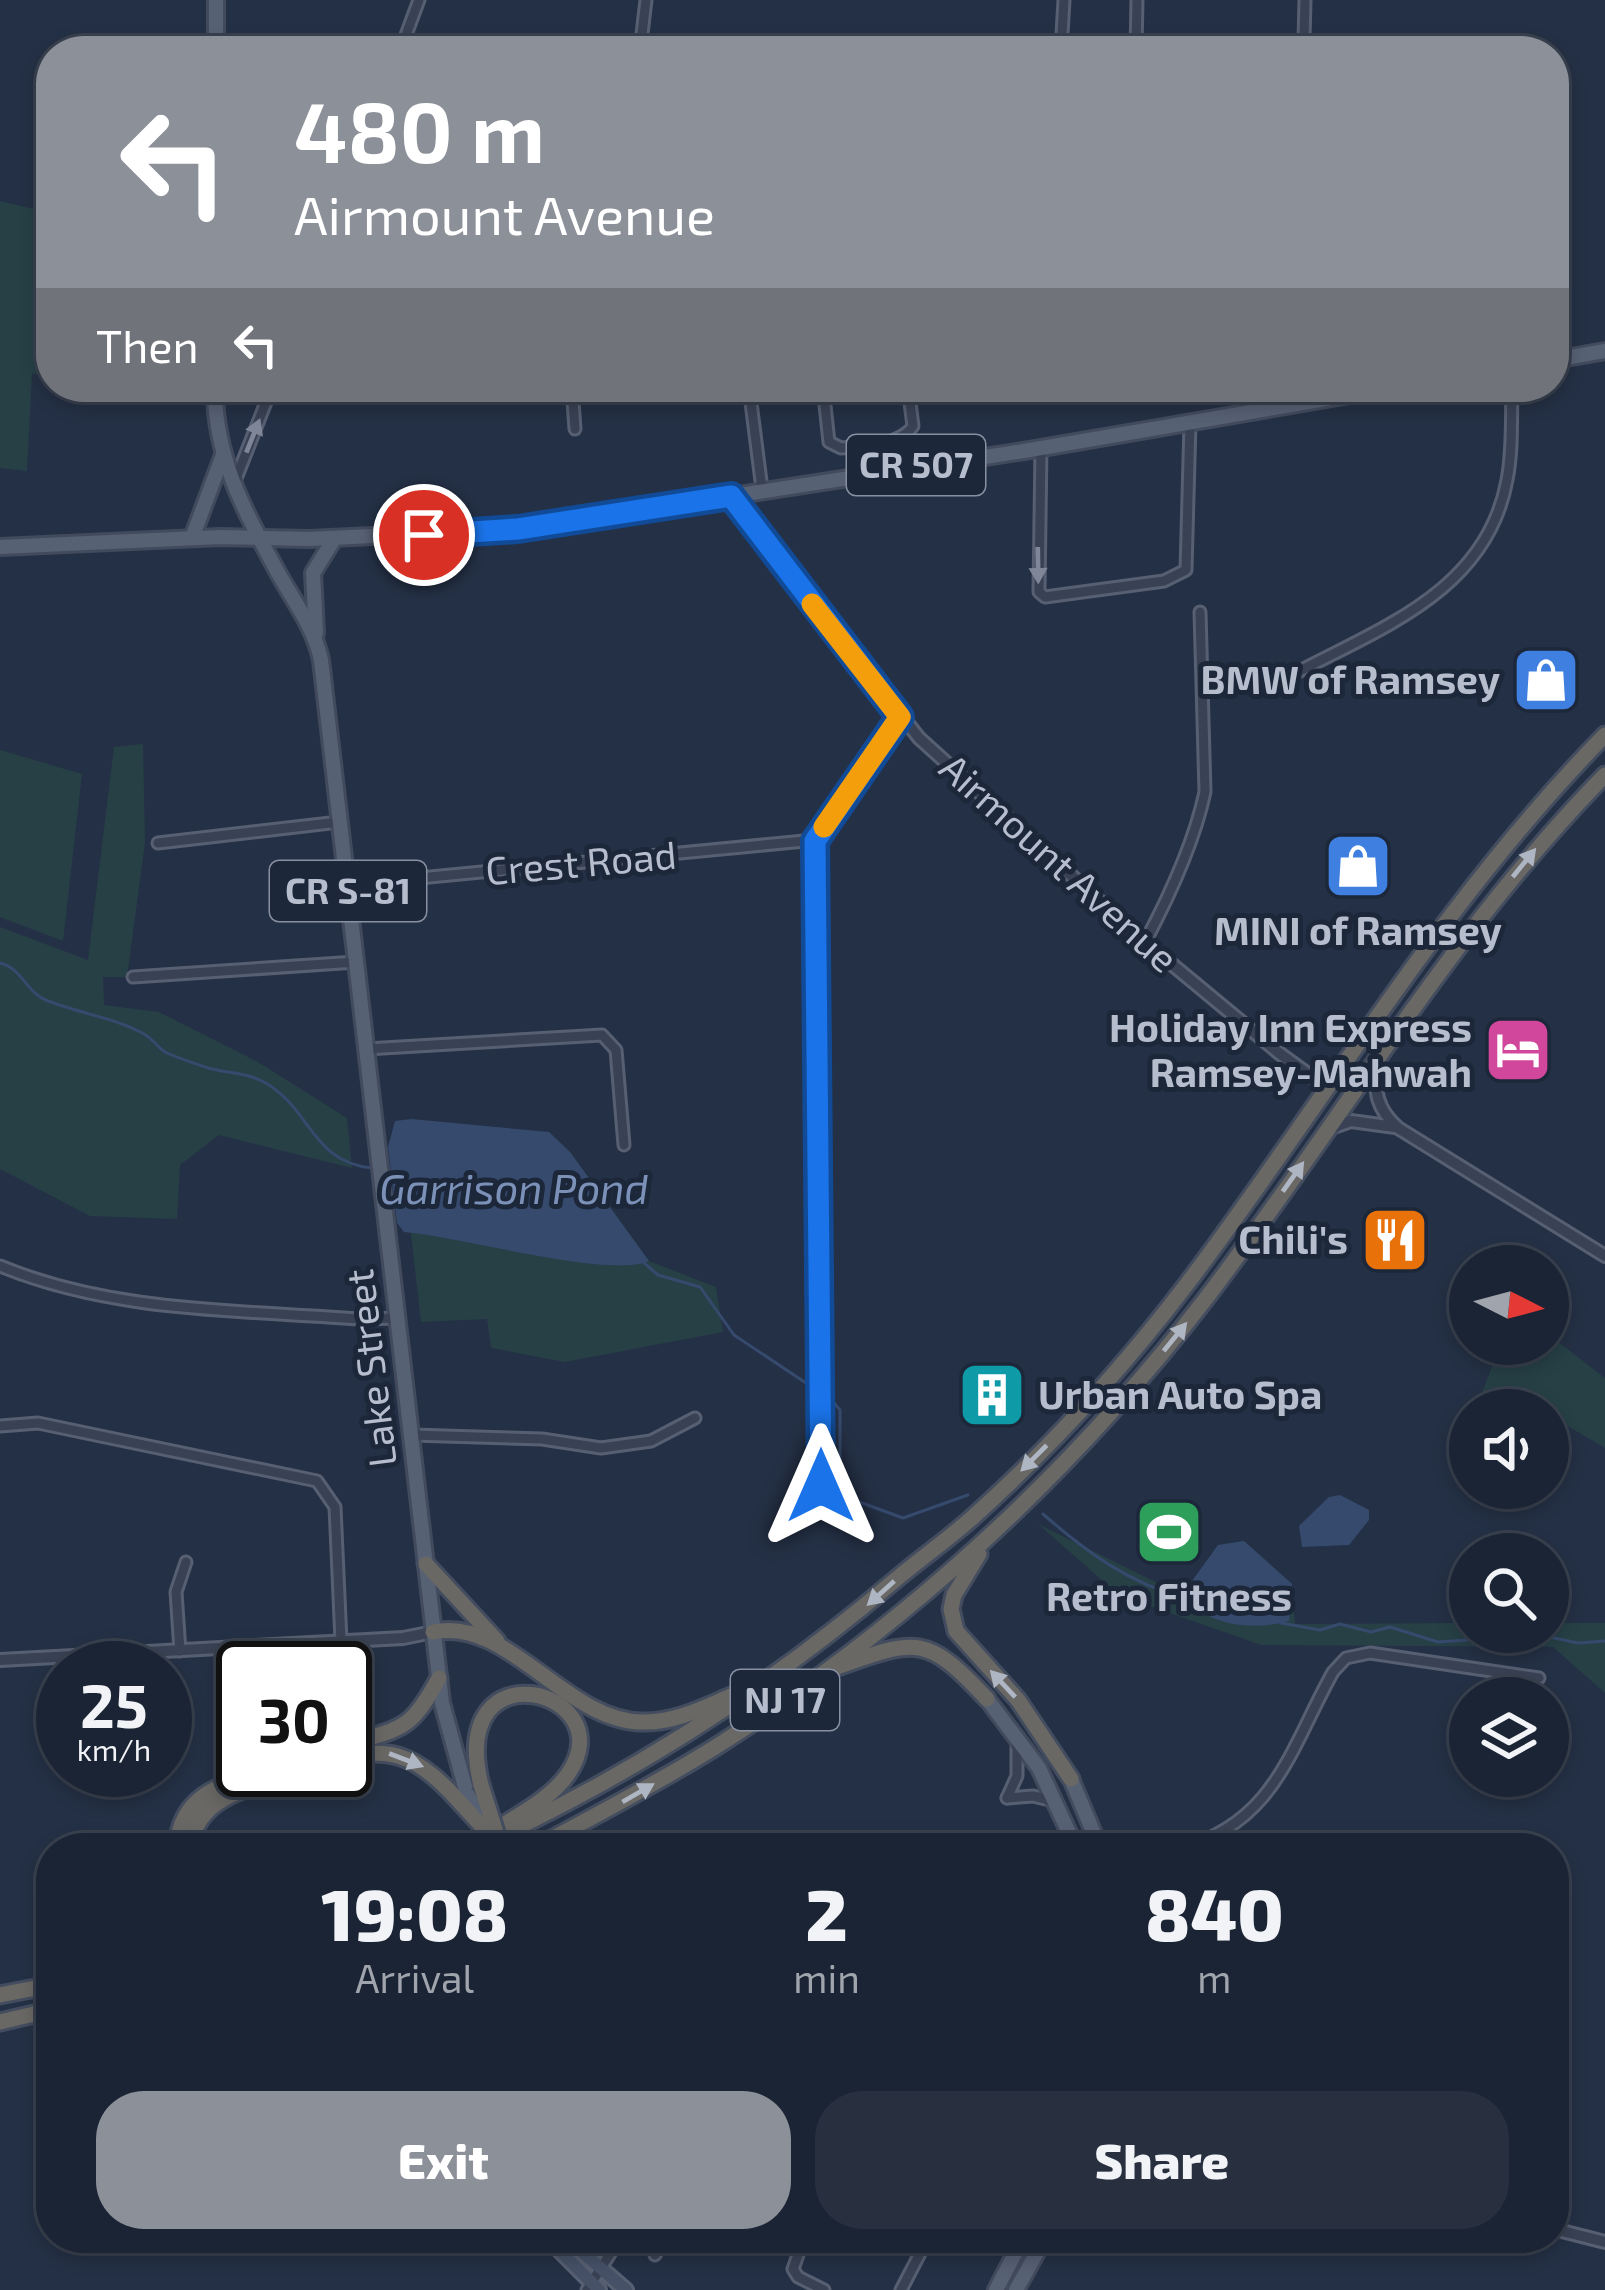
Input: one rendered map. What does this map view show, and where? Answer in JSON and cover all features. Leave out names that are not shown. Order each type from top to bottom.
[{"type":"highway","name":"NJ 17","points":[[501,1833],[611,1779],[772,1678],[842,1627],[971,1519],[1067,1424],[1186,1285],[1494,859],[1605,734]]},
{"type":"highway","name":"NJ 17","points":[[562,1833],[717,1746],[823,1672],[913,1602],[1084,1442],[1168,1346],[1520,867],[1605,775]]},
{"type":"highway","points":[[1010,1516],[957,1587],[953,1624],[963,1642],[1018,1700],[1071,1778]]},
{"type":"highway","points":[[426,1564],[506,1652]]},
{"type":"highway","points":[[433,1632],[471,1632],[601,1713],[631,1721],[688,1714],[772,1678]]},
{"type":"highway","points":[[823,1672],[896,1648],[923,1647],[951,1661],[987,1699]]},
{"type":"highway","points":[[372,1736],[407,1724],[419,1714],[439,1678]]},
{"type":"highway","points":[[531,1692],[560,1704],[579,1738],[569,1772],[542,1800],[493,1833],[468,1792],[476,1739],[491,1707],[513,1694],[531,1692]]},
{"type":"highway","points":[[372,1753],[405,1757],[468,1792],[493,1833]]},
{"type":"highway","points":[[180,1833],[196,1800],[216,1788]]},
{"type":"highway","points":[[194,1833],[219,1800],[228,1797]]},
{"type":"highway","points":[[0,1995],[36,1987]]},
{"type":"highway","points":[[0,2022],[36,2014]]},
{"type":"main road","points":[[216,0],[216,36]]},
{"type":"main road","points":[[1569,358],[1605,351]]},
{"type":"main road","name":"Lake Street","points":[[215,402],[233,486],[318,644],[445,1724],[468,1792]]},
{"type":"main road","name":"CR 507","points":[[0,547],[518,529],[731,496],[876,463],[1041,448],[1291,402]]},
{"type":"main road","points":[[192,538],[223,455]]},
{"type":"main road","points":[[318,644],[313,573],[334,538]]},
{"type":"main road","points":[[987,1699],[1016,1734],[1058,1802],[1070,1833]]},
{"type":"main road","points":[[1071,1778],[1094,1833]]},
{"type":"main road","points":[[560,2253],[592,2288]]},
{"type":"main road","points":[[581,2253],[626,2290]]},
{"type":"main road","points":[[996,2290],[1015,2253]]},
{"type":"main road","points":[[1016,2290],[1037,2253]]},
{"type":"street","points":[[406,36],[419,0]]},
{"type":"street","points":[[642,36],[646,0]]},
{"type":"street","points":[[1062,36],[1064,0]]},
{"type":"street","points":[[1136,36],[1137,0]]},
{"type":"street","points":[[1304,36],[1306,0]]},
{"type":"street","points":[[233,486],[266,402]]},
{"type":"street","points":[[573,402],[575,429]]},
{"type":"street","points":[[751,402],[762,489]]},
{"type":"street","points":[[825,402],[829,442],[842,448],[865,446],[876,463]]},
{"type":"street","points":[[876,463],[881,445],[908,435],[913,426],[910,402]]},
{"type":"street","points":[[1296,673],[1434,598],[1475,556],[1496,519],[1506,488],[1511,402]]},
{"type":"street","points":[[1041,448],[1039,592],[1045,597],[1164,581],[1186,570],[1190,423]]},
{"type":"street","name":"Airmount Avenue","points":[[731,496],[919,738],[1145,942],[1327,1088]]},
{"type":"street","points":[[1145,942],[1200,815],[1205,791],[1200,612]]},
{"type":"street","points":[[821,1486],[815,841],[900,717]]},
{"type":"street","points":[[158,843],[339,822]]},
{"type":"street","name":"Crest Road","points":[[347,885],[815,841]]},
{"type":"street","points":[[133,977],[356,962]]},
{"type":"street","points":[[366,1049],[602,1035],[616,1050],[624,1145]]},
{"type":"street","points":[[1377,1059],[1376,1100],[1398,1128],[1605,1256]]},
{"type":"street","points":[[1327,1130],[1351,1120],[1398,1128]]},
{"type":"street","points":[[0,1266],[112,1301],[398,1318]]},
{"type":"street","points":[[412,1435],[478,1435],[601,1448],[651,1442],[695,1418]]},
{"type":"street","points":[[0,1426],[38,1423],[317,1480],[335,1507],[341,1641],[433,1632]]},
{"type":"street","points":[[179,1641],[176,1592],[186,1562]]},
{"type":"street","points":[[1220,1833],[1242,1821],[1265,1799],[1333,1672],[1346,1658],[1370,1653],[1532,1677]]},
{"type":"street","points":[[0,1660],[36,1658]]},
{"type":"street","points":[[1016,1734],[1018,1768],[1006,1798],[1033,1796],[1058,1802]]},
{"type":"street","points":[[1569,2233],[1605,2242]]},
{"type":"street","points":[[592,2288],[611,2253]]},
{"type":"street","points":[[799,2253],[793,2269],[805,2286],[824,2290]]},
{"type":"street","points":[[901,2290],[920,2253]]},
{"type":"green space","points":[[0,201],[36,209],[36,374],[32,374],[27,471],[0,468]]},
{"type":"green space","points":[[143,744],[145,843],[127,977],[103,977],[104,1005],[159,1012],[258,1062],[347,1118],[352,1168],[219,1135],[180,1165],[177,1219],[90,1216],[0,1169],[0,927],[88,960],[114,747]]},
{"type":"green space","points":[[0,750],[82,774],[63,941],[0,917]]},
{"type":"green space","points":[[549,1132],[570,1152],[649,1261],[716,1287],[723,1332],[565,1362],[491,1348],[487,1319],[421,1322],[400,1138]]},
{"type":"green space","points":[[1569,1350],[1605,1378],[1605,1448],[1569,1427],[1569,1389],[1483,1389],[1493,1365],[1569,1365]]},
{"type":"green space","points":[[1038,1524],[1182,1595],[1218,1545],[1244,1541],[1292,1584],[1295,1624],[1449,1623],[1449,1646],[1261,1645],[1119,1595]]},
{"type":"green space","points":[[1569,1623],[1605,1623],[1605,1693],[1560,1653],[1569,1653]]},
{"type":"water","name":"Garrison Pond","points":[[395,1121],[549,1132],[570,1152],[649,1261],[602,1265],[404,1232],[397,1223],[388,1147]]},
{"type":"water","points":[[1340,1495],[1369,1510],[1369,1520],[1349,1545],[1302,1547],[1299,1526],[1329,1497]]},
{"type":"water","points":[[1244,1541],[1292,1584],[1289,1621],[1260,1626],[1231,1623],[1204,1614],[1182,1595],[1218,1545]]},
{"type":"waterway","points":[[0,963],[48,1001],[134,1029],[180,1058],[262,1081],[283,1096],[337,1156],[372,1168]]},
{"type":"waterway","points":[[642,1261],[658,1275],[700,1287],[734,1335],[812,1387]]},
{"type":"waterway","points":[[829,1397],[840,1410],[840,1469],[854,1500],[903,1518],[968,1495]]},
{"type":"waterway","points":[[1043,1514],[1109,1565],[1185,1598]]},
{"type":"waterway","points":[[1281,1623],[1320,1630],[1340,1624],[1371,1632],[1390,1627],[1438,1642],[1540,1635],[1578,1643],[1605,1641]]},
{"type":"slow traffic","points":[[812,604],[900,717],[824,827]]},
{"type":"place","name":"BMW of Ramsey","points":[[1546,680]]},
{"type":"place","name":"MINI of Ramsey","points":[[1358,866]]},
{"type":"place","name":"Holiday Inn Express Ramsey-Mahwah","points":[[1518,1050]]},
{"type":"place","name":"Chili's","points":[[1395,1240]]},
{"type":"place","name":"Urban Auto Spa","points":[[992,1395]]},
{"type":"place","name":"Retro Fitness","points":[[1169,1532]]},
{"type":"route","points":[[424,535],[518,529],[731,496],[900,717],[815,841],[821,1486]]}]
